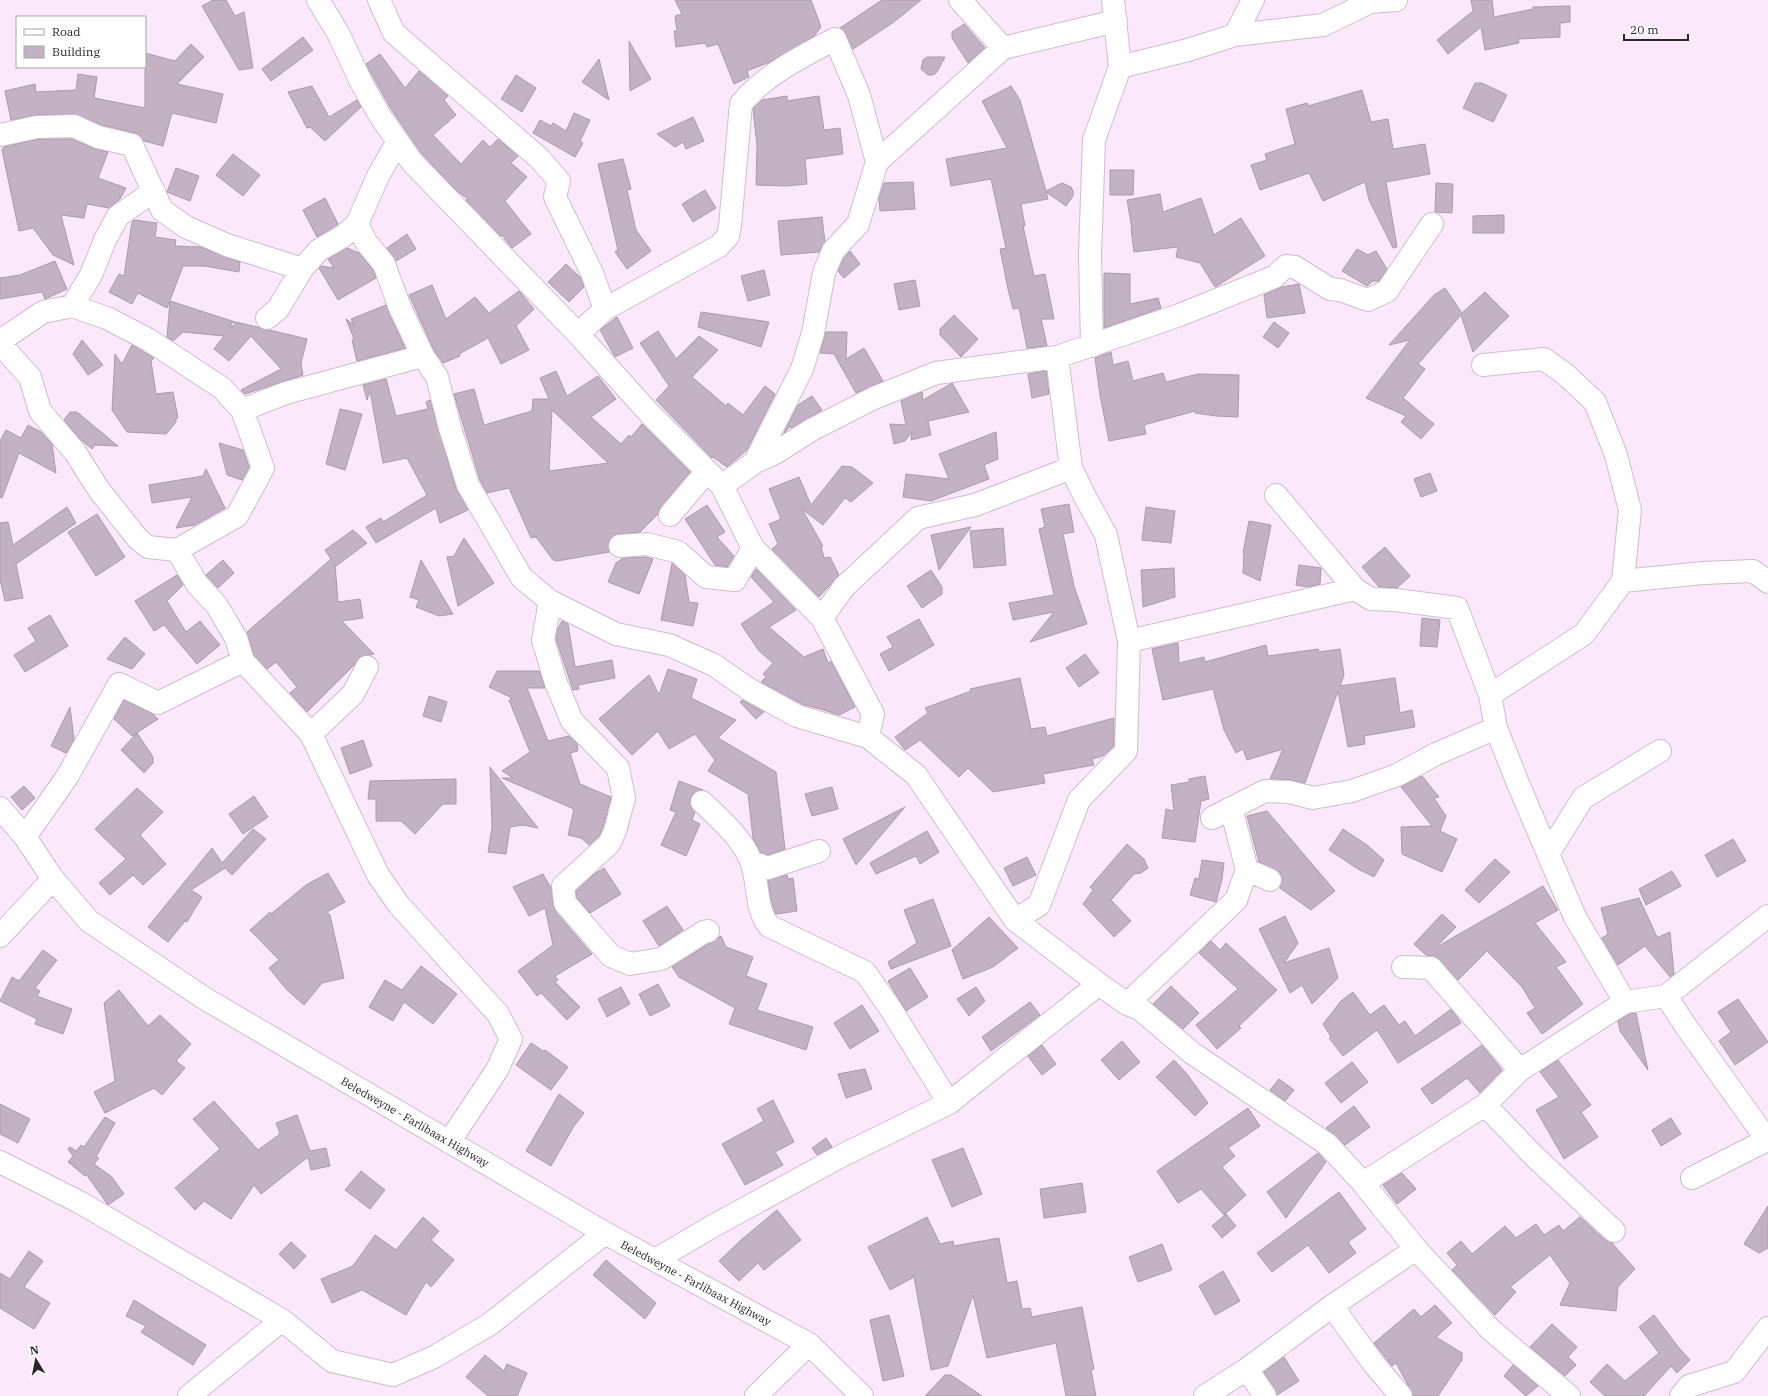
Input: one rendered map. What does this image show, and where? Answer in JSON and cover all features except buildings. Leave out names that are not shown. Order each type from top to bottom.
[{"type":"street","points":[[318,0],[338,33],[361,82],[397,143],[412,162],[578,334],[650,414],[722,486],[753,548],[822,618],[873,714],[868,737]]},
{"type":"street","points":[[379,0],[394,33],[538,158],[559,181],[555,197],[592,273],[605,309]]},
{"type":"street","points":[[960,0],[1003,48]]},
{"type":"street","points":[[1235,35],[1253,0]]},
{"type":"street","points":[[1120,67],[1188,50],[1235,35],[1323,25],[1370,2],[1396,0]]},
{"type":"street","points":[[755,462],[802,369],[813,334],[824,273],[834,251],[858,224],[877,162],[1003,48],[1115,10],[1120,67],[1094,140],[1090,254],[1092,346]]},
{"type":"street","points":[[578,334],[605,309],[719,246],[728,236],[741,104],[748,94],[806,53],[835,39],[859,95],[877,162]]},
{"type":"street","points":[[0,135],[37,127],[74,126],[98,137],[132,145],[162,210],[186,227],[227,245],[302,269]]},
{"type":"street","points":[[267,318],[278,309],[302,269],[319,250],[342,237],[356,224],[378,176],[397,143]]},
{"type":"street","points":[[72,306],[91,275],[105,240],[118,216],[154,191]]},
{"type":"street","points":[[356,224],[366,242],[384,264],[400,308],[423,356],[437,377],[450,428],[468,485],[522,578],[550,601],[616,634],[669,645],[714,665],[750,690],[797,716],[868,737],[916,775],[1015,920],[1127,1004],[1140,1009],[1192,1053],[1327,1144],[1364,1183],[1416,1249],[1491,1330],[1569,1396]]},
{"type":"street","points":[[722,486],[755,462],[775,453],[812,429],[874,398],[936,373],[1057,357],[1177,316],[1274,277],[1286,266],[1295,267],[1330,289],[1340,290],[1368,300],[1387,291],[1432,224]]},
{"type":"street","points":[[0,341],[42,312],[72,306],[107,318],[149,340],[222,388],[242,410],[263,468],[237,516],[177,550],[148,548],[138,540],[99,490],[75,452],[40,411],[30,377],[0,344]]},
{"type":"street","points":[[242,410],[286,393],[423,356]]},
{"type":"street","points":[[1015,920],[1039,905],[1079,800],[1126,751],[1129,641],[1106,535],[1084,495],[1072,468],[1057,357]]},
{"type":"street","points":[[1484,365],[1544,359],[1565,374],[1595,402],[1616,455],[1630,510],[1623,581],[1584,634],[1490,695]]},
{"type":"street","points":[[822,618],[844,587],[918,518],[975,505],[1072,468]]},
{"type":"street","points":[[670,515],[707,471]]},
{"type":"street","points":[[1276,495],[1355,589],[1371,600],[1396,600],[1457,608],[1490,695],[1496,728],[1548,854],[1575,916],[1626,1002]]},
{"type":"street","points":[[620,546],[647,544],[678,552],[689,564],[706,577],[735,580],[753,548]]},
{"type":"street","points":[[177,550],[197,584],[217,606],[236,638],[243,661],[311,734],[378,875],[399,905],[498,1014],[511,1039],[497,1070],[449,1142]]},
{"type":"street","points":[[1623,581],[1704,572],[1753,571],[1768,582]]},
{"type":"street","points":[[1129,641],[1355,589]]},
{"type":"street","points":[[550,601],[543,640],[556,683],[572,721],[618,768],[624,798],[615,831],[609,844],[563,886],[565,903],[611,956],[630,964],[661,959],[708,931]]},
{"type":"street","points":[[25,837],[66,777],[119,684],[158,703],[243,661]]},
{"type":"street","points":[[311,734],[353,694],[367,667]]},
{"type":"street","points":[[1212,818],[1265,791],[1289,792],[1313,798],[1352,792],[1397,775],[1436,754],[1496,728]]},
{"type":"street","points":[[1548,854],[1583,798],[1660,751]]},
{"type":"street","points":[[702,802],[726,825],[746,849],[752,862],[762,917],[770,926],[865,972],[890,1008],[949,1103]]},
{"type":"street","name":"Beledweyne - Farlibaax Highway","points":[[0,808],[25,837],[54,879],[89,921],[204,998],[449,1142],[605,1233],[809,1344],[862,1396]]},
{"type":"street","points":[[1127,1004],[1236,900],[1247,870],[1231,808]]},
{"type":"street","points":[[752,862],[768,868],[819,851]]},
{"type":"street","points":[[1247,870],[1270,880]]},
{"type":"street","points":[[0,936],[54,879]]},
{"type":"street","points":[[1364,1183],[1485,1105],[1520,1070],[1626,1002],[1666,996],[1768,916]]},
{"type":"street","points":[[792,946],[828,954]]},
{"type":"street","points":[[1403,967],[1431,968],[1520,1070]]},
{"type":"street","points":[[656,1260],[713,1226],[843,1155],[949,1103],[1099,984]]},
{"type":"street","points":[[1666,996],[1768,1141],[1692,1178]]},
{"type":"street","points":[[1485,1105],[1534,1156],[1614,1230]]},
{"type":"street","points":[[0,1162],[81,1203],[282,1320],[332,1361],[393,1375],[434,1356],[490,1324],[605,1233]]},
{"type":"street","points":[[1205,1396],[1247,1369],[1332,1306],[1416,1249]]},
{"type":"street","points":[[1332,1306],[1373,1363],[1401,1396]]},
{"type":"street","points":[[189,1396],[282,1320]]},
{"type":"street","points":[[1681,1396],[1689,1386],[1734,1372],[1768,1328]]},
{"type":"street","points":[[756,1396],[809,1344]]},
{"type":"street","points":[[1247,1369],[1265,1396]]}]
